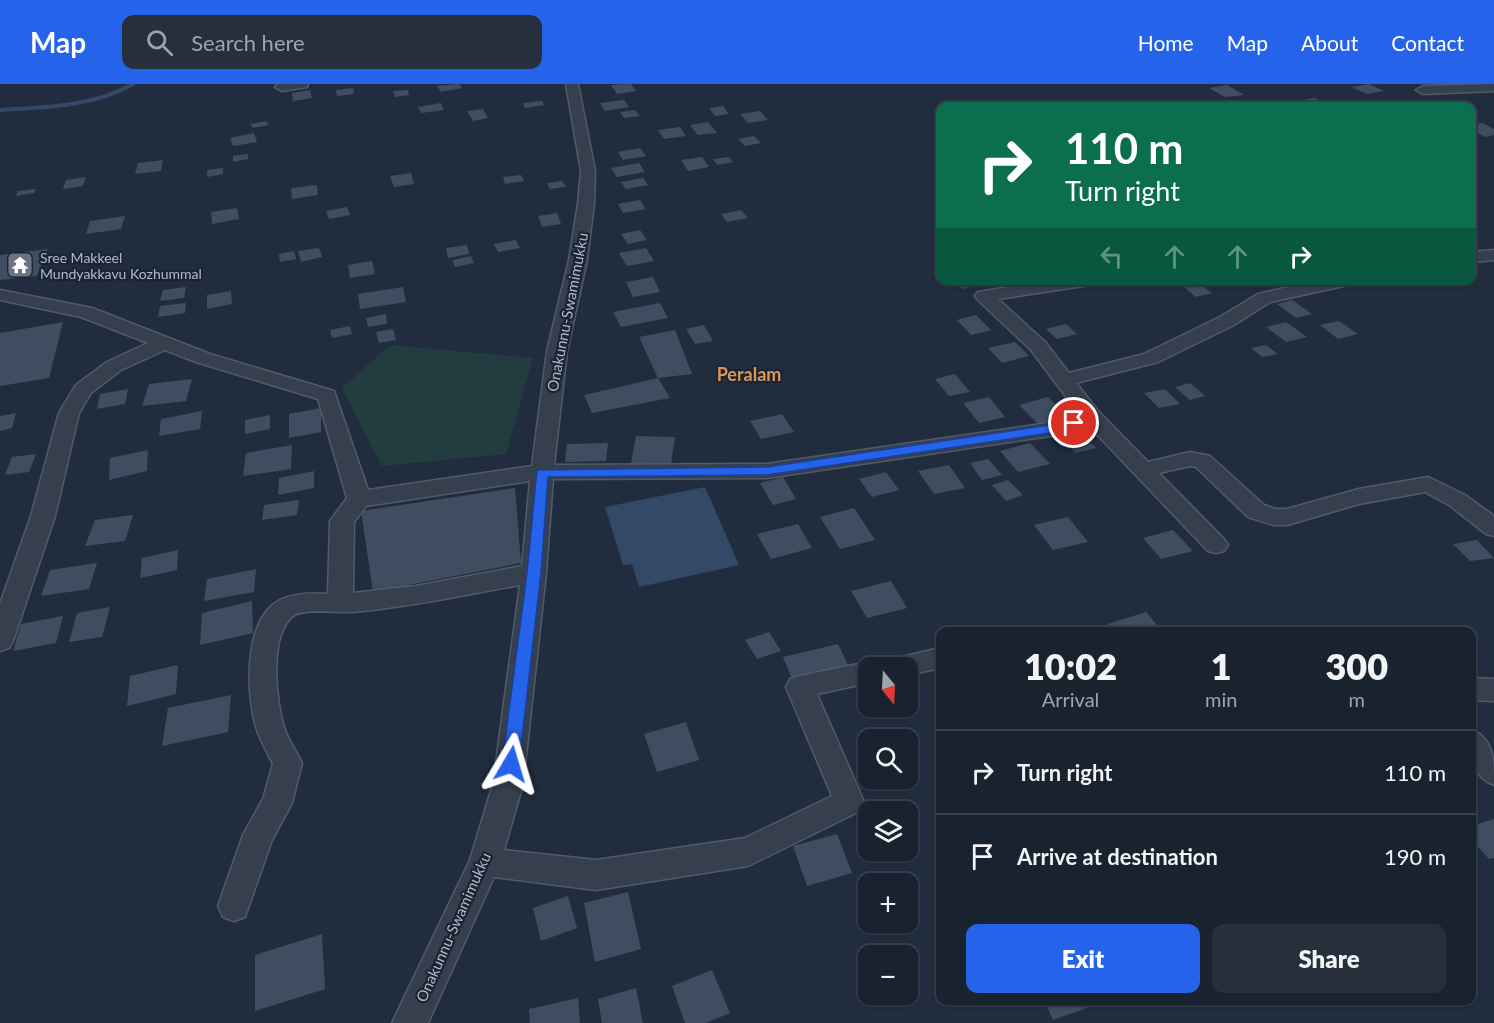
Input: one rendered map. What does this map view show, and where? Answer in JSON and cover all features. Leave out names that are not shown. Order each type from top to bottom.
[{"type":"street","points":[[282,87],[302,84]]},
{"type":"street","name":"Onakunnu-Swamimukku","points":[[410,1023],[485,862],[508,784],[534,573],[542,472],[557,351],[578,260],[586,204],[588,171],[572,84]]},
{"type":"street","points":[[1423,90],[1494,87]]},
{"type":"street","points":[[1476,257],[1494,255]]},
{"type":"street","points":[[1057,285],[984,296],[1038,346],[1092,417],[1216,545]]},
{"type":"street","points":[[1063,380],[1151,358],[1227,321],[1264,298],[1324,285]]},
{"type":"street","points":[[0,295],[86,312],[203,358],[327,395],[359,499]]},
{"type":"street","points":[[0,642],[43,516],[69,413],[83,389],[114,366],[164,343]]},
{"type":"street","points":[[340,604],[342,521],[359,499],[542,472],[767,471],[1057,428],[1092,417]]},
{"type":"street","points":[[1143,470],[1190,459],[1202,461],[1256,511],[1274,517],[1287,517],[1359,497],[1428,484],[1457,500],[1494,528]]},
{"type":"street","points":[[234,906],[258,835],[277,803],[288,763],[271,730],[262,679],[270,626],[286,608],[318,601],[340,604],[436,591],[534,573]]},
{"type":"street","points":[[918,663],[936,659]]},
{"type":"street","points":[[485,862],[596,875],[748,852],[849,802],[800,687],[858,674]]},
{"type":"street","points":[[1476,689],[1494,690]]},
{"type":"street","points":[[1476,747],[1494,772]]},
{"type":"green space","points":[[390,345],[533,358],[506,454],[382,466],[342,388]]},
{"type":"water","points":[[705,487],[739,565],[639,587],[632,564],[623,565],[605,507]]},
{"type":"building","points":[[459,84],[462,88],[441,92],[437,86]]},
{"type":"building","points":[[631,84],[636,91],[617,94],[611,85]]},
{"type":"building","points":[[1369,84],[1384,91],[1367,94],[1352,87]]},
{"type":"building","points":[[1227,85],[1244,95],[1225,97],[1209,88]]},
{"type":"building","points":[[353,88],[354,94],[337,96],[336,90]]},
{"type":"building","points":[[310,90],[312,98],[293,101],[292,93]]},
{"type":"building","points":[[408,90],[409,95],[395,97],[393,91]]},
{"type":"building","points":[[1315,98],[1322,102],[1301,102],[1299,101]]},
{"type":"building","points":[[624,100],[629,107],[605,111],[600,103]]},
{"type":"building","points":[[542,101],[544,105],[525,108],[523,103]]},
{"type":"building","points":[[441,103],[444,110],[421,113],[418,107]]},
{"type":"building","points":[[723,106],[729,114],[715,116],[709,108]]},
{"type":"building","points":[[483,109],[488,118],[473,121],[467,111]]},
{"type":"building","points":[[635,110],[640,116],[624,118],[620,112]]},
{"type":"building","points":[[760,111],[768,120],[748,123],[740,114]]},
{"type":"building","points":[[266,121],[269,125],[253,128],[250,124]]},
{"type":"building","points":[[708,122],[717,133],[698,135],[690,125]]},
{"type":"building","points":[[1482,123],[1494,129],[1494,135],[1485,137],[1476,132],[1476,124]]},
{"type":"building","points":[[680,127],[686,136],[664,139],[658,130]]},
{"type":"building","points":[[254,133],[257,142],[233,146],[230,138]]},
{"type":"building","points":[[754,136],[761,143],[745,146],[738,139]]},
{"type":"building","points":[[640,148],[646,156],[623,160],[618,152]]},
{"type":"building","points":[[248,154],[248,159],[233,162],[233,156]]},
{"type":"building","points":[[702,157],[709,167],[688,171],[681,160]]},
{"type":"building","points":[[729,157],[733,162],[717,165],[713,159]]},
{"type":"building","points":[[163,160],[161,171],[135,174],[138,163]]},
{"type":"building","points":[[639,163],[645,172],[617,177],[611,168]]},
{"type":"building","points":[[223,168],[223,174],[207,177],[207,170]]},
{"type":"building","points":[[411,173],[414,184],[394,187],[390,176]]},
{"type":"building","points":[[521,175],[524,181],[505,184],[503,177]]},
{"type":"building","points":[[86,177],[83,186],[63,189],[66,180]]},
{"type":"building","points":[[643,178],[648,185],[626,189],[621,182]]},
{"type":"building","points":[[562,181],[566,187],[550,189],[547,183]]},
{"type":"building","points":[[317,185],[318,195],[292,199],[291,188]]},
{"type":"building","points":[[36,189],[34,193],[16,196],[18,191]]},
{"type":"building","points":[[640,200],[646,209],[623,213],[618,204]]},
{"type":"building","points":[[347,207],[350,215],[329,219],[326,211]]},
{"type":"building","points":[[237,208],[239,219],[212,224],[211,212]]},
{"type":"building","points":[[741,210],[748,218],[727,222],[721,214]]},
{"type":"building","points":[[557,213],[561,224],[542,227],[538,216]]},
{"type":"building","points":[[125,216],[121,229],[86,234],[90,221]]},
{"type":"building","points":[[640,230],[647,240],[628,244],[621,234]]},
{"type":"building","points":[[516,240],[520,248],[498,252],[494,244]]},
{"type":"building","points":[[467,245],[469,254],[448,258],[446,248]]},
{"type":"building","points":[[319,248],[322,257],[301,262],[298,251]]},
{"type":"building","points":[[646,248],[654,261],[627,266],[619,253]]},
{"type":"building","name":"Sree Makkeel Mundyakkavu Kozhummal","points":[[48,249],[37,276],[0,280],[0,255]]},
{"type":"building","points":[[294,251],[296,259],[280,262],[279,254]]},
{"type":"building","points":[[471,256],[474,263],[455,267],[452,260]]},
{"type":"building","points":[[372,261],[375,274],[350,278],[348,265]]},
{"type":"building","points":[[653,277],[660,292],[633,297],[626,282]]},
{"type":"building","points":[[958,285],[980,285],[962,289]]},
{"type":"building","points":[[1201,285],[1212,293],[1196,297],[1184,287]]},
{"type":"building","points":[[186,287],[184,298],[160,301],[163,290]]},
{"type":"building","points":[[403,287],[406,302],[360,309],[358,294]]},
{"type":"building","points":[[231,291],[232,304],[207,309],[207,295]]},
{"type":"building","points":[[1292,300],[1312,314],[1296,318],[1277,304]]},
{"type":"building","points":[[186,303],[185,313],[158,317],[160,306]]},
{"type":"building","points":[[660,303],[668,318],[621,327],[613,312]]},
{"type":"building","points":[[386,314],[387,324],[368,327],[366,318]]},
{"type":"building","points":[[976,315],[991,330],[971,335],[957,320]]},
{"type":"building","points":[[1339,321],[1358,334],[1338,339],[1320,325]]},
{"type":"building","points":[[63,322],[49,378],[0,386],[0,333]]},
{"type":"building","points":[[1286,322],[1307,337],[1286,342],[1266,327]]},
{"type":"building","points":[[1066,324],[1077,334],[1057,339],[1046,329]]},
{"type":"building","points":[[704,325],[713,341],[695,344],[686,329]]},
{"type":"building","points":[[350,326],[352,334],[332,338],[330,330]]},
{"type":"building","points":[[393,329],[396,340],[379,343],[376,332]]},
{"type":"building","points":[[675,330],[692,374],[658,378],[639,337]]},
{"type":"building","points":[[1015,342],[1029,356],[1002,363],[988,348]]},
{"type":"building","points":[[1266,345],[1278,354],[1262,357],[1251,348]]},
{"type":"building","points":[[955,374],[970,392],[949,396],[935,379]]},
{"type":"building","points":[[658,378],[670,398],[592,413],[584,395]]},
{"type":"building","points":[[192,379],[186,401],[142,406],[149,384]]},
{"type":"building","points":[[1190,383],[1205,396],[1190,400],[1175,387]]},
{"type":"building","points":[[128,389],[125,404],[97,409],[100,394]]},
{"type":"building","points":[[1165,389],[1180,404],[1159,408],[1144,393]]},
{"type":"building","points":[[989,397],[1005,417],[979,423],[963,403]]},
{"type":"building","points":[[1048,397],[1068,417],[1038,424],[1019,405]]},
{"type":"building","points":[[321,408],[321,432],[289,438],[289,414]]},
{"type":"building","points":[[202,411],[200,429],[159,436],[161,419]]},
{"type":"building","points":[[16,413],[12,428],[0,431],[0,416]]},
{"type":"building","points":[[782,414],[794,432],[761,439],[750,421]]},
{"type":"building","points":[[270,415],[270,429],[245,434],[245,420]]},
{"type":"building","points":[[1083,434],[1096,448],[1075,453],[1063,439]]},
{"type":"building","points":[[636,436],[675,437],[671,464],[631,463]]},
{"type":"building","points":[[608,443],[606,461],[565,462],[567,444]]},
{"type":"building","points":[[1030,443],[1050,464],[1018,472],[1000,451]]},
{"type":"building","points":[[292,445],[291,469],[243,476],[246,453]]},
{"type":"building","points":[[148,450],[147,471],[109,480],[110,458]]},
{"type":"building","points":[[36,454],[29,472],[5,475],[12,457]]},
{"type":"building","points":[[988,459],[1002,475],[982,480],[970,463]]},
{"type":"building","points":[[949,465],[965,488],[934,494],[918,471]]},
{"type":"building","points":[[314,471],[314,488],[278,495],[279,478]]},
{"type":"building","points":[[886,472],[899,490],[872,497],[859,479]]},
{"type":"building","points":[[783,477],[796,499],[773,505],[760,483]]},
{"type":"building","points":[[1008,480],[1023,495],[1006,501],[992,485]]},
{"type":"building","points":[[515,488],[521,563],[373,592],[361,511]]},
{"type":"building","points":[[299,500],[297,515],[262,520],[264,505]]},
{"type":"building","points":[[854,508],[875,540],[840,549],[820,517]]},
{"type":"building","points":[[133,515],[125,541],[85,546],[95,520]]},
{"type":"building","points":[[1068,517],[1088,542],[1053,550],[1034,525]]},
{"type":"building","points":[[798,524],[812,548],[771,559],[757,534]]},
{"type":"building","points":[[1173,530],[1193,551],[1161,559],[1143,538]]},
{"type":"building","points":[[1477,540],[1494,558],[1470,561],[1453,544]]},
{"type":"building","points":[[178,550],[177,570],[140,578],[142,558]]},
{"type":"building","points":[[97,563],[89,589],[41,596],[50,570]]},
{"type":"building","points":[[256,569],[254,592],[204,601],[207,579]]},
{"type":"building","points":[[891,581],[907,608],[867,618],[851,591]]},
{"type":"building","points":[[252,601],[253,633],[200,645],[202,613]]},
{"type":"building","points":[[110,607],[102,637],[69,642],[77,613]]},
{"type":"building","points":[[1146,612],[1159,627],[1111,627],[1108,624]]},
{"type":"building","points":[[63,616],[56,643],[13,651],[21,624]]},
{"type":"building","points":[[769,632],[781,651],[757,659],[745,640]]},
{"type":"building","points":[[838,644],[849,667],[793,681],[783,657]]},
{"type":"building","points":[[178,665],[176,694],[127,706],[130,676]]},
{"type":"building","points":[[231,695],[228,732],[162,746],[168,708]]},
{"type":"building","points":[[686,722],[699,760],[657,772],[644,734]]},
{"type":"building","points":[[1494,819],[1494,858],[1489,859],[1476,844],[1476,825]]},
{"type":"building","points":[[837,834],[852,873],[807,886],[793,846]]},
{"type":"building","points":[[628,892],[641,949],[595,962],[584,903]]},
{"type":"building","points":[[568,896],[577,928],[541,941],[533,908]]},
{"type":"building","points":[[322,934],[325,989],[255,1011],[255,955]]},
{"type":"building","points":[[712,970],[730,1013],[706,1023],[685,1023],[672,986]]},
{"type":"building","points":[[636,988],[643,1023],[602,1023],[598,999]]},
{"type":"building","points":[[578,998],[580,1023],[530,1023],[529,1009]]},
{"type":"building","points":[[1046,1005],[1095,1005],[1053,1020]]},
{"type":"waterway","points":[[0,110],[85,102],[117,92],[133,84]]},
{"type":"place","name":"Sree Makkeel Mundyakkavu Kozhummal","points":[[20,265]]},
{"type":"district","name":"Peralam","points":[[749,374]]},
{"type":"route","points":[[511,764],[534,573],[542,472],[767,471],[1057,428],[1074,423]]}]
